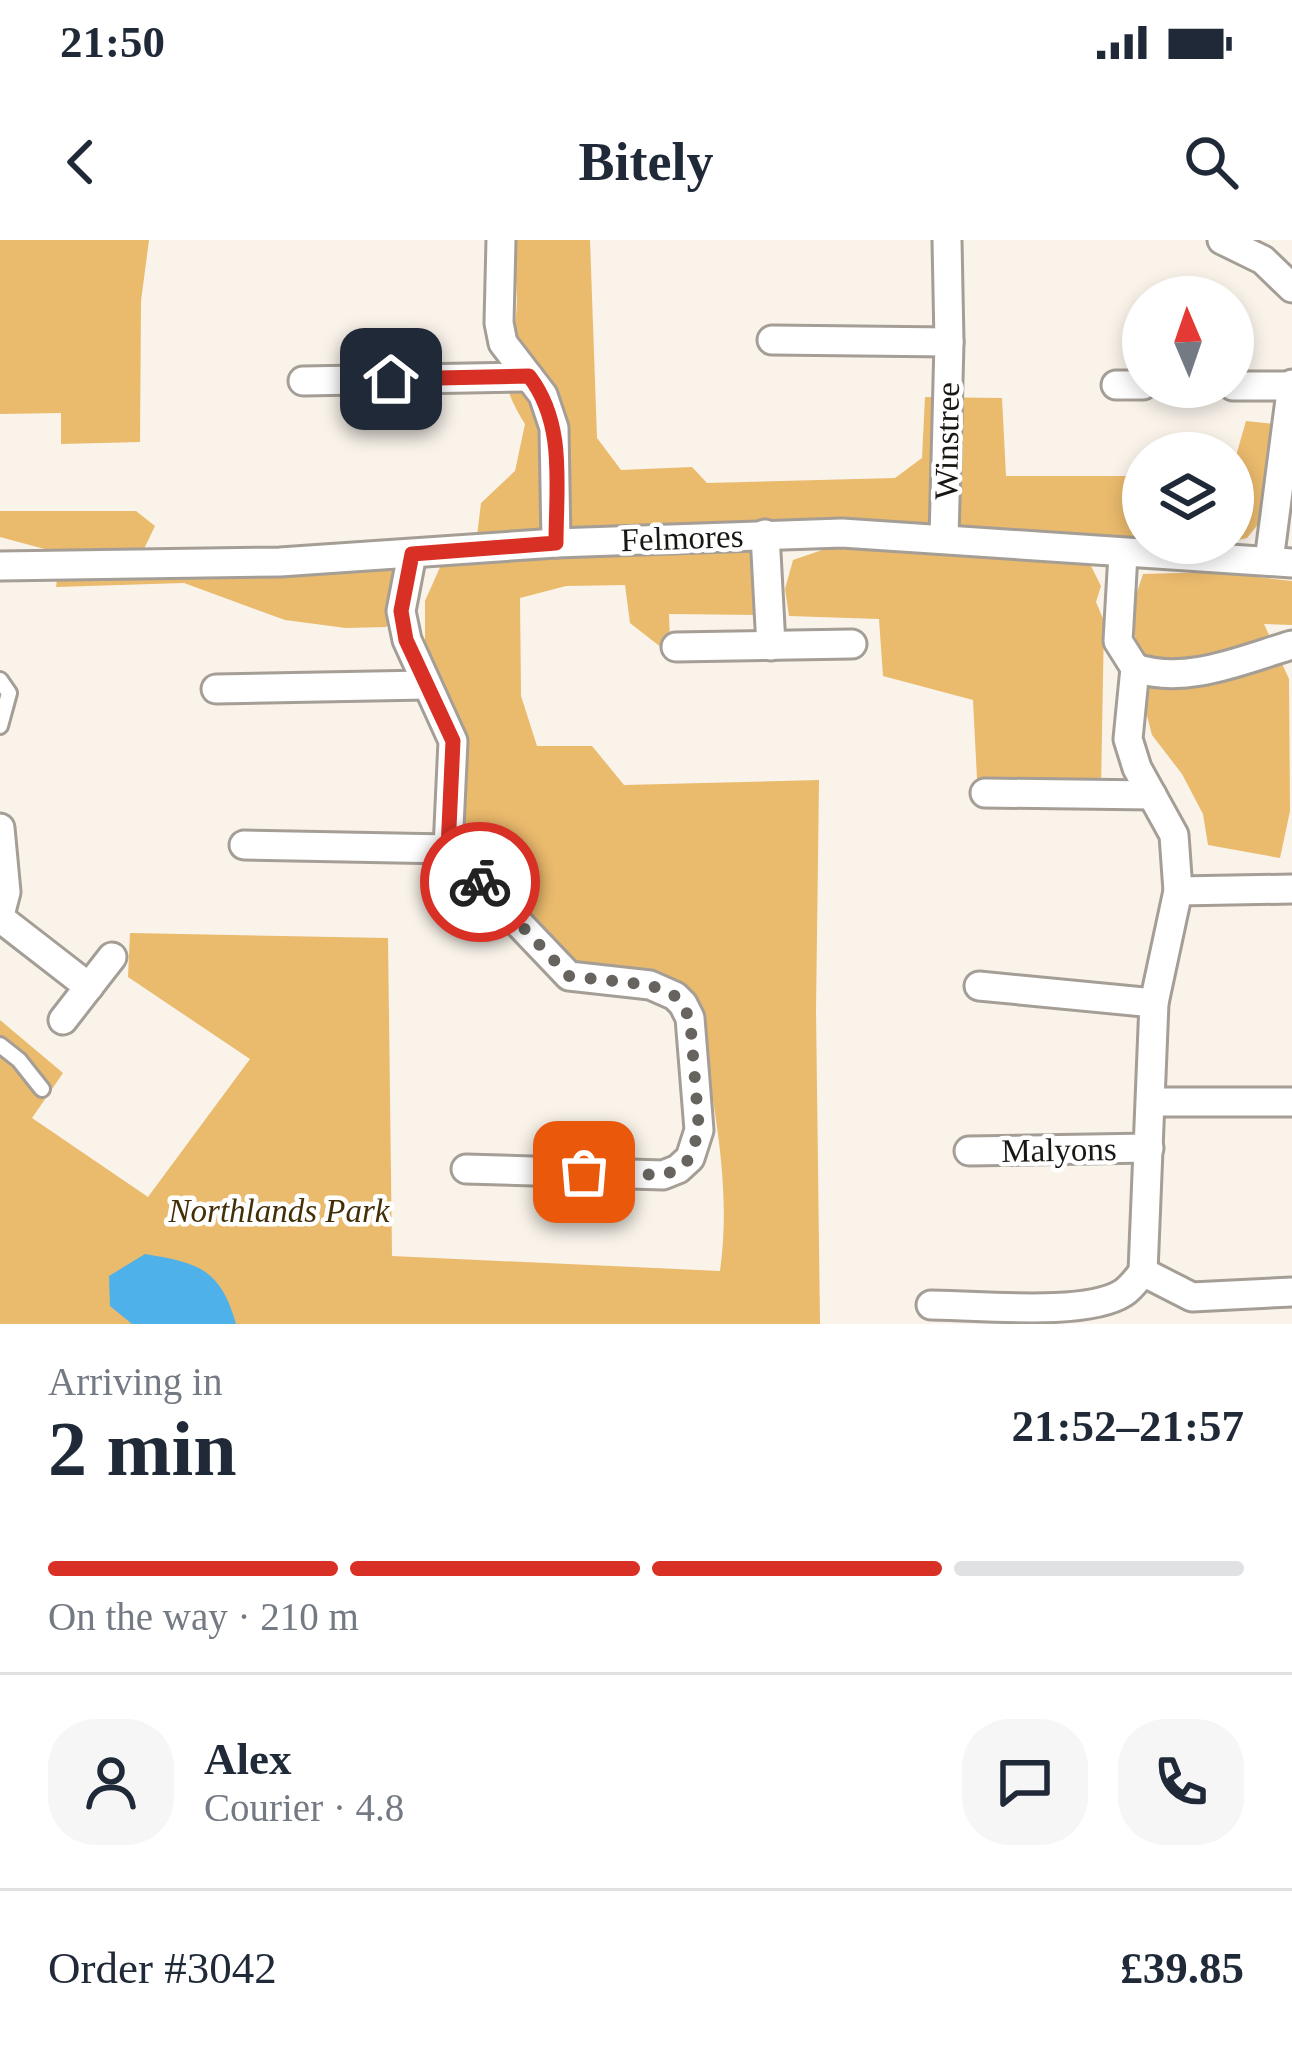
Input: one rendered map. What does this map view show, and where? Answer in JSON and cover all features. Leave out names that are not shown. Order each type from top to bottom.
[{"type":"street","points":[[501,240],[499,323],[503,343],[543,395],[554,428],[556,543]]},
{"type":"street","name":"Winstree","points":[[944,539],[950,342],[947,240]]},
{"type":"street","points":[[1222,240],[1263,260],[1292,288]]},
{"type":"street","name":"Winstree","points":[[772,340],[950,342]]},
{"type":"street","points":[[303,381],[529,376]]},
{"type":"street","points":[[1254,386],[1292,385],[1281,562]]},
{"type":"street","name":"Felmores","points":[[0,566],[280,562],[556,543],[842,533],[1122,554]]},
{"type":"street","points":[[765,534],[771,646]]},
{"type":"street","points":[[412,554],[401,611],[406,640],[453,741],[448,849]]},
{"type":"street","name":"Malyons","points":[[1122,564],[1118,641],[1135,668],[1128,739],[1137,768],[1174,835],[1178,891],[1154,1003],[1143,1272]]},
{"type":"street","points":[[676,646],[853,644]]},
{"type":"street","points":[[1135,668],[1160,676],[1193,674],[1292,645]]},
{"type":"street","points":[[216,689],[426,685]]},
{"type":"street","points":[[985,793],[1152,795]]},
{"type":"street","points":[[0,828],[6,892],[0,916],[88,987]]},
{"type":"street","points":[[244,845],[448,849],[569,976],[650,985],[683,1004],[690,1018],[699,1130],[690,1158],[679,1169],[663,1175],[466,1168]]},
{"type":"street","points":[[1178,891],[1292,889]]},
{"type":"street","points":[[63,1020],[112,957]]},
{"type":"street","points":[[979,986],[1154,1003]]},
{"type":"street","points":[[1150,1102],[1292,1102]]},
{"type":"street","name":"Malyons","points":[[970,1151],[1149,1148]]},
{"type":"street","points":[[931,1305],[1100,1303],[1126,1292],[1143,1272],[1192,1298],[1292,1292]]},
{"type":"lane","points":[[0,680],[9,693],[0,726]]},
{"type":"lane","points":[[0,1045],[42,1089]]},
{"type":"green space","points":[[0,240],[149,240],[141,301],[140,442],[61,444],[61,413],[0,414]]},
{"type":"green space","points":[[515,240],[590,240],[597,438],[621,470],[692,467],[707,483],[895,478],[922,458],[925,397],[1002,398],[1006,476],[1122,476],[1122,541],[822,522],[655,524],[477,536],[481,503],[515,471],[525,424],[506,381],[517,307]]},
{"type":"green space","points":[[1246,421],[1274,424],[1268,512],[1254,529],[1254,432],[1243,432]]},
{"type":"green space","points":[[0,511],[136,511],[155,526],[142,553],[52,551],[0,537]]},
{"type":"green space","name":"Northlands Park","points":[[759,540],[761,615],[669,614],[670,644],[662,648],[630,623],[625,585],[566,586],[520,598],[521,696],[537,746],[592,746],[624,785],[819,780],[820,1324],[0,1324],[0,1020],[63,1073],[32,1118],[148,1197],[250,1059],[128,977],[130,933],[388,938],[392,1256],[720,1271],[722,1168],[695,998],[569,976],[448,849],[454,734],[425,674],[425,601],[445,556]]},
{"type":"green space","points":[[828,548],[1069,555],[1090,564],[1101,586],[1096,602],[1104,621],[1101,789],[977,779],[973,700],[883,676],[879,619],[789,616],[785,589],[793,560]]},
{"type":"green space","points":[[379,564],[400,568],[401,611],[386,627],[346,628],[285,620],[184,583],[56,587],[58,572]]},
{"type":"green space","points":[[1216,572],[1292,581],[1292,625],[1264,624],[1289,679],[1290,811],[1280,858],[1208,845],[1203,814],[1182,774],[1152,735],[1142,697],[1157,662],[1137,648],[1131,610],[1143,574]]},
{"type":"water","points":[[145,1254],[204,1271],[222,1291],[236,1324],[132,1324],[110,1306],[109,1276]]},
{"type":"way so far","points":[[480,882],[569,976],[650,985],[675,996],[690,1018],[699,1130],[690,1158],[663,1175],[584,1172]]},
{"type":"route","points":[[391,379],[529,376],[543,395],[554,428],[556,543],[412,554],[401,611],[416,668],[453,741],[448,849],[480,882]]}]
